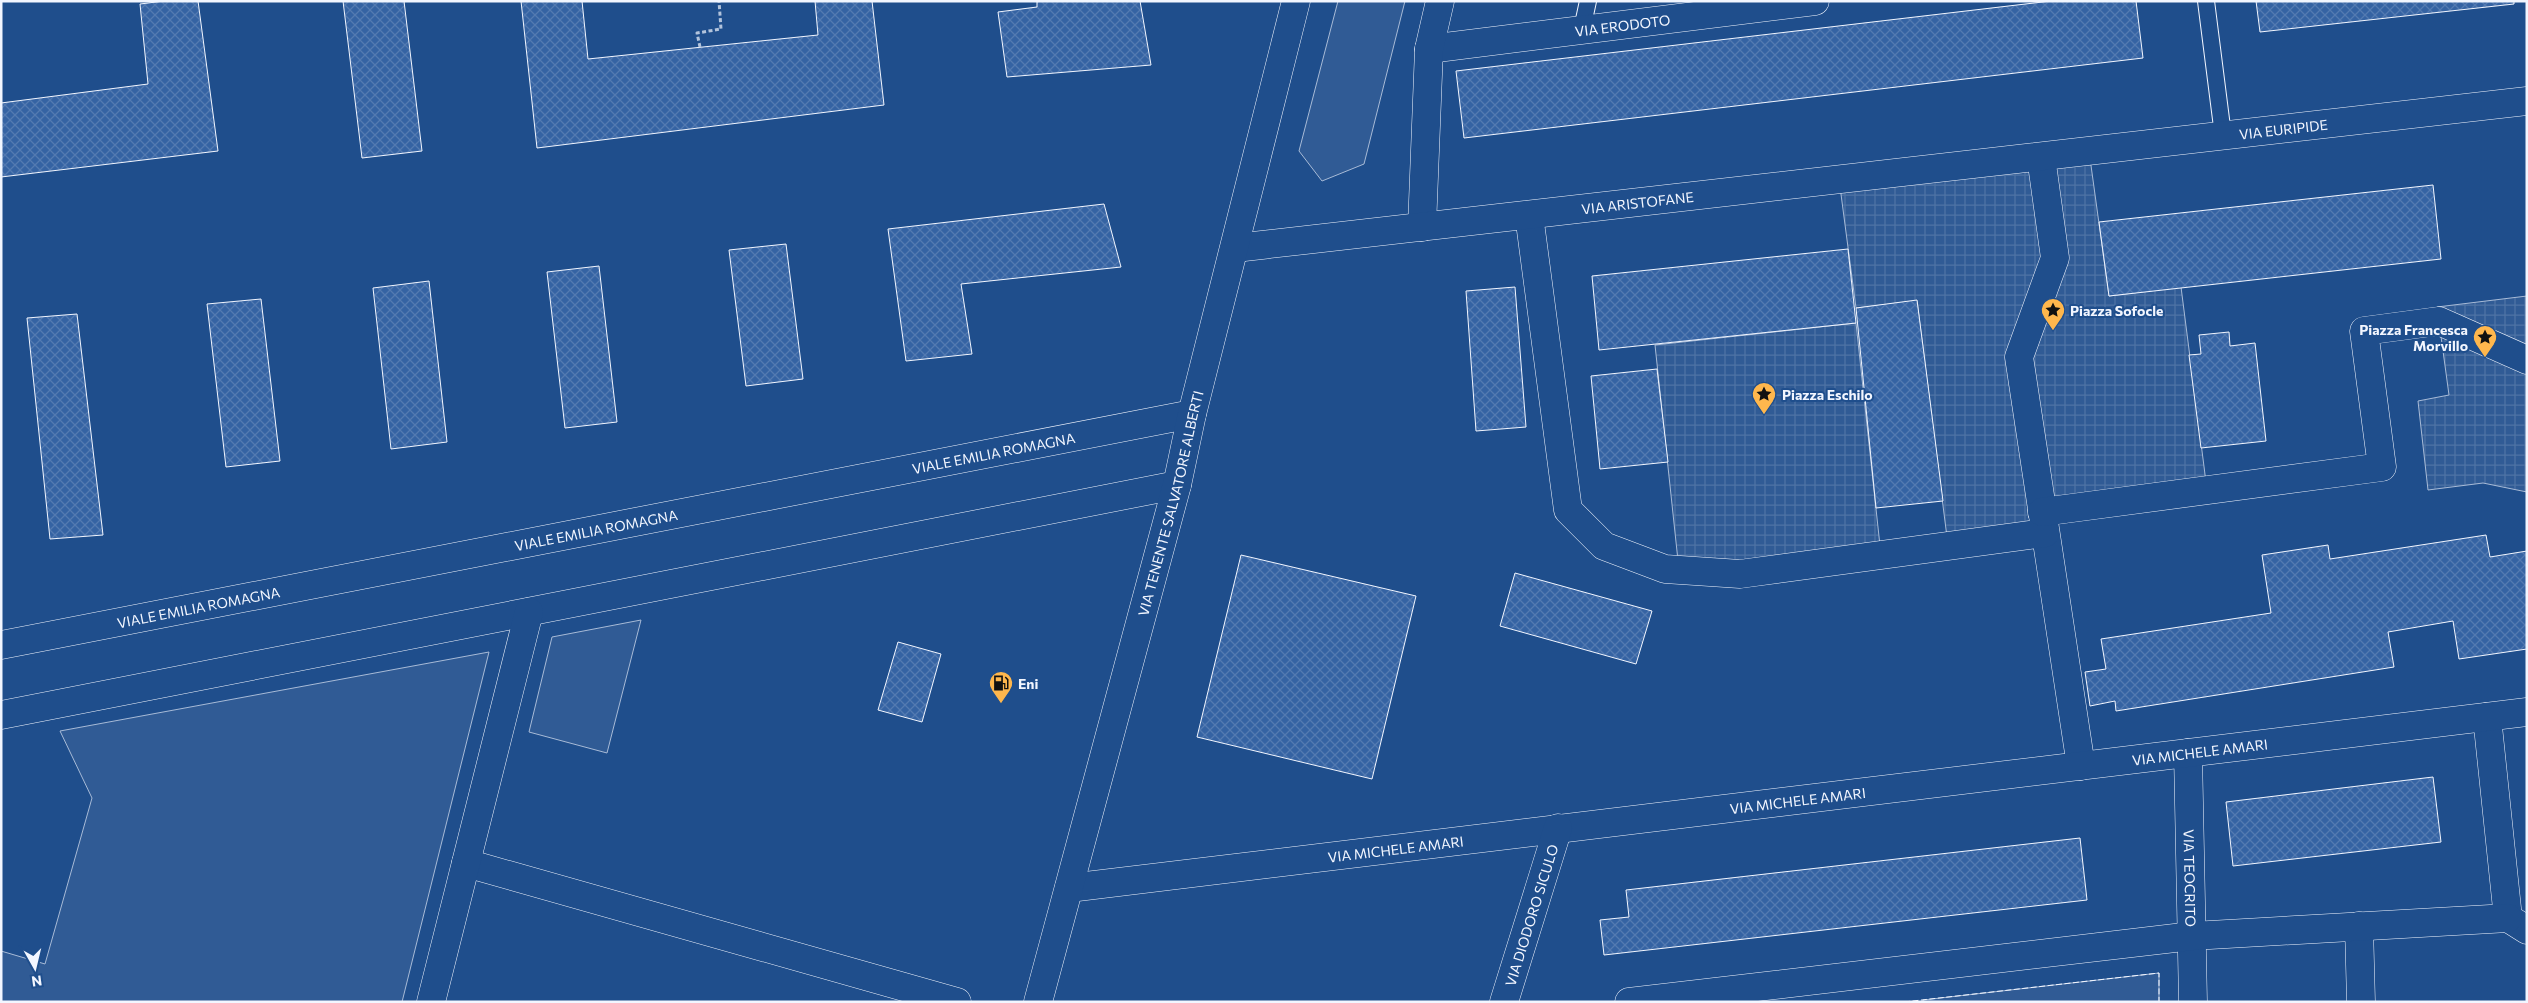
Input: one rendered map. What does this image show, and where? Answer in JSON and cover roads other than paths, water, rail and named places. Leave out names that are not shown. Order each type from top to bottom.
[{"type":"street","name":"VIA TENENTE SALVATORE ALBERTI","points":[[1038,1002],[1177,485],[1192,414],[1296,1]]},
{"type":"street","points":[[1422,227],[1429,49],[1440,1]]},
{"type":"street","name":"VIA ERODOTO","points":[[1429,49],[1815,1]]},
{"type":"street","name":"VIA EURIPIDE","points":[[2041,157],[2527,101]]},
{"type":"street","name":"VIA ARISTOFANE","points":[[1235,248],[2041,157]]},
{"type":"street","points":[[2041,157],[2055,258],[2019,357],[2081,766]]},
{"type":"street","points":[[1530,215],[1568,510],[1604,546],[1665,569],[1740,574],[2382,467],[2364,331],[2439,321],[2527,360]]},
{"type":"street","name":"VIALE EMILIA ROMAGNA","points":[[1,645],[1192,414]]},
{"type":"street","points":[[1,715],[1177,485]]},
{"type":"street","points":[[432,1002],[529,612]]},
{"type":"street","name":"VIA MICHELE AMARI","points":[[1069,888],[2527,712]]},
{"type":"street","points":[[1629,1002],[2192,936],[2359,926],[2518,924],[2487,717]]},
{"type":"street","name":"VIA TEOCRITO","points":[[2188,753],[2194,1002]]},
{"type":"street","name":"VIA DIODORO SICULO","points":[[1504,1002],[1558,828]]},
{"type":"street","points":[[466,863],[957,1002]]},
{"type":"street","points":[[2359,926],[2361,1002]]},
{"type":"lane","points":[[1582,29],[1588,1]]},
{"type":"lane","points":[[2206,1],[2223,135]]},
{"type":"place","name":"Piazza Sofocle","points":[[2053,331]]},
{"type":"place","name":"Piazza Francesca Morvillo","points":[[2485,358]]},
{"type":"place","name":"Piazza Eschilo","points":[[1764,415]]},
{"type":"place","name":"Eni","points":[[1001,704]]}]
